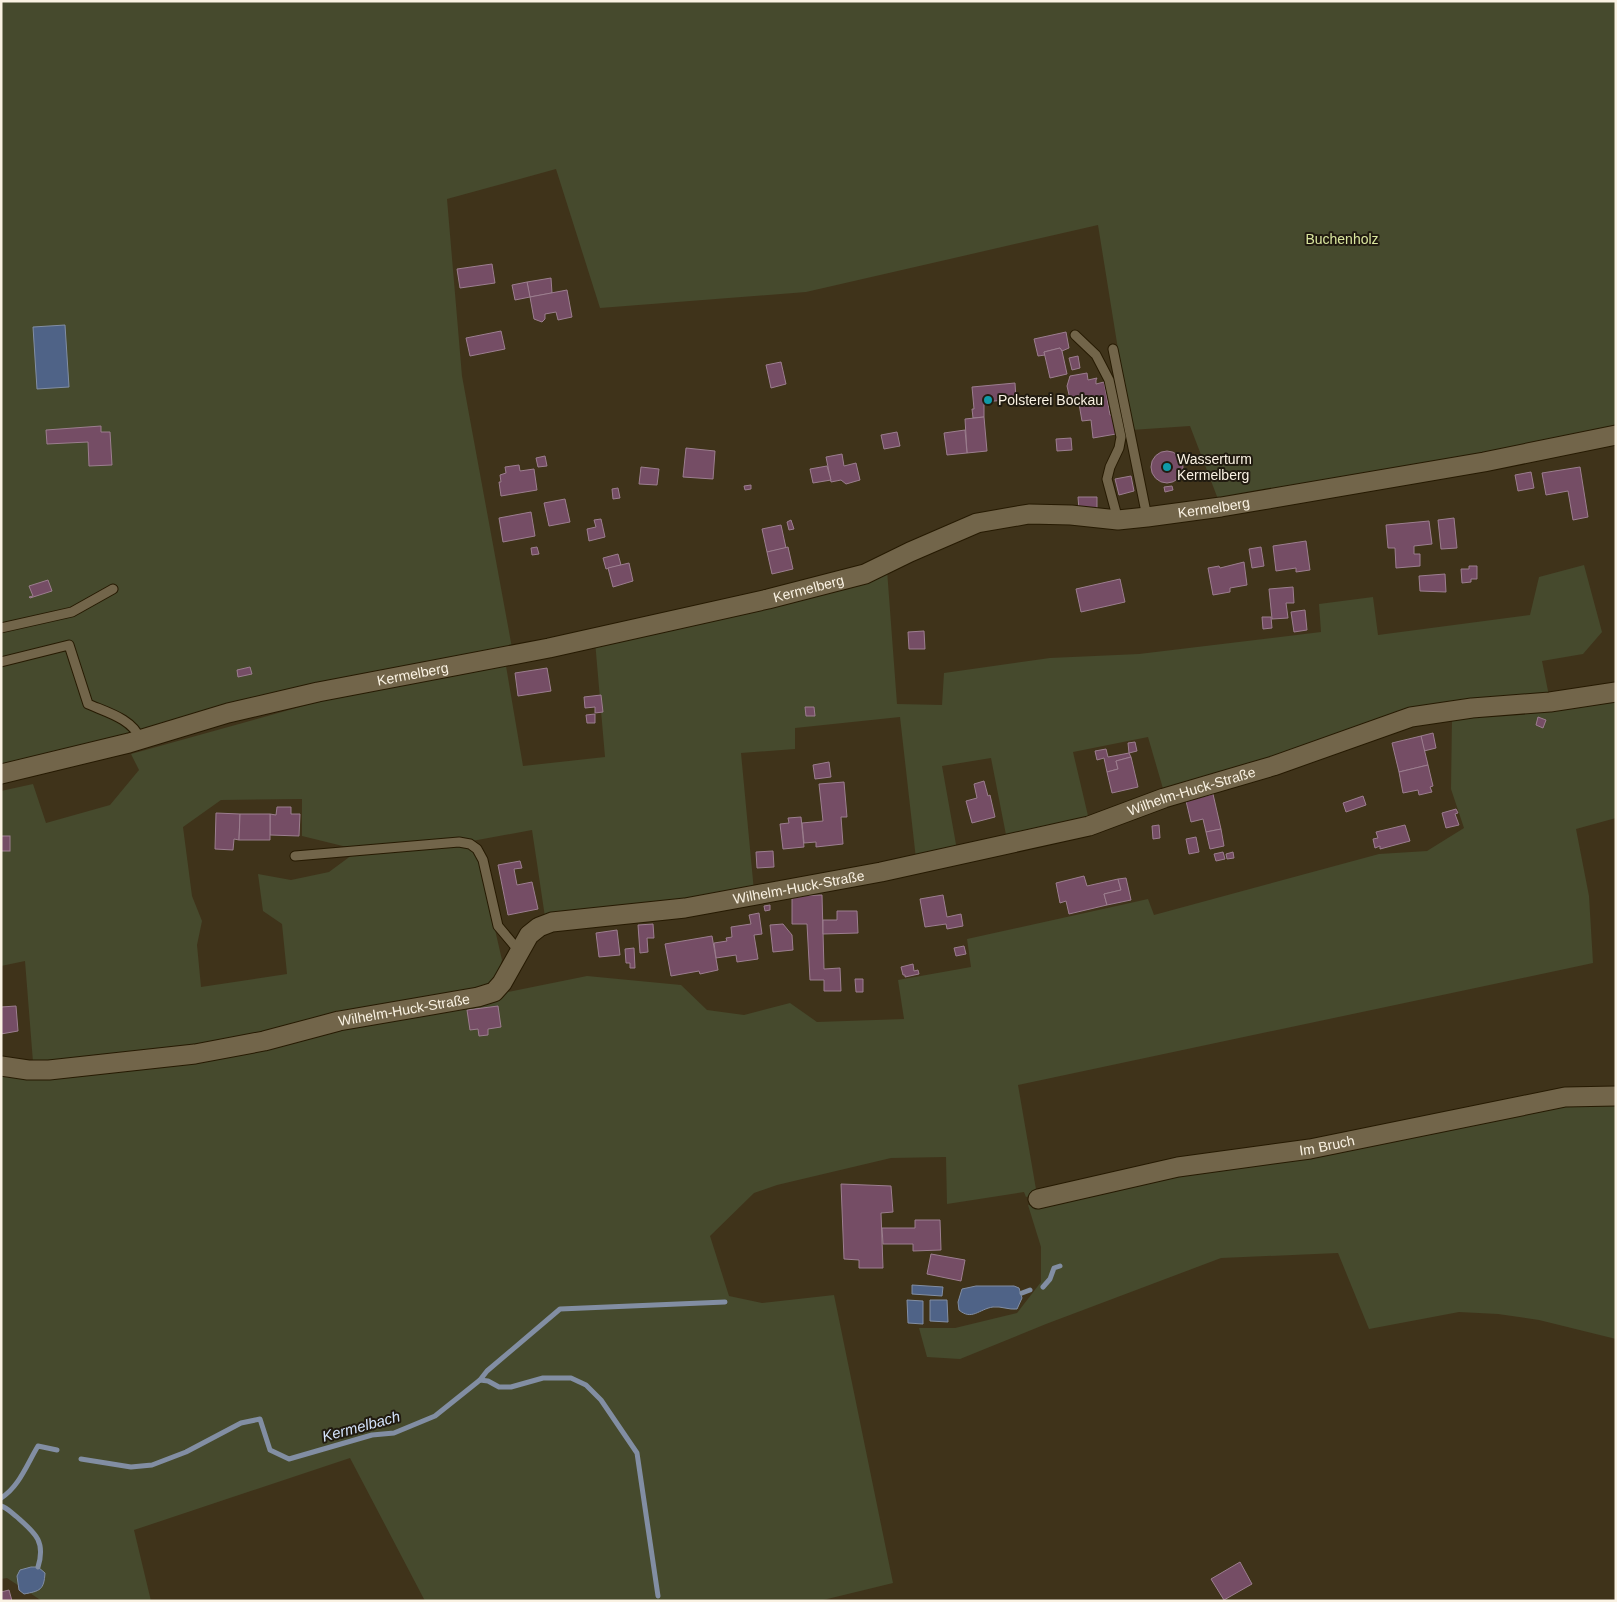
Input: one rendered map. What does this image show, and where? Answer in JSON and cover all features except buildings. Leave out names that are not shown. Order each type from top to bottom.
[{"type":"street","name":"Kermelberg","points":[[1,774],[140,739],[228,713],[318,692],[549,648],[768,599],[866,574],[910,552],[977,523],[1029,514],[1071,515],[1118,520],[1147,518],[1484,462],[1616,435]]},
{"type":"street","name":"Wilhelm-Huck-Straße","points":[[1,1066],[28,1070],[49,1070],[195,1054],[264,1041],[339,1021],[478,997],[494,992],[502,983],[529,935],[539,927],[552,922],[695,907],[881,872],[1088,826],[1164,798],[1274,766],[1411,717],[1472,708],[1550,702],[1616,692]]},
{"type":"street","name":"Im Bruch","points":[[1038,1199],[1178,1167],[1310,1149],[1565,1097],[1616,1096]]},
{"type":"lane","points":[[1075,335],[1096,355],[1109,380],[1121,437],[1119,448],[1110,467],[1107,479],[1118,520]]},
{"type":"lane","points":[[1113,349],[1147,518]]},
{"type":"lane","points":[[1,628],[72,612],[113,589]]},
{"type":"lane","points":[[1,662],[69,645],[88,704],[130,724],[138,733],[140,739]]},
{"type":"lane","points":[[295,856],[459,842],[470,844],[477,849],[482,860],[498,926],[519,951]]},
{"type":"green space","name":"Buchenholz","points":[[1,1],[1616,1],[1616,429],[1221,507],[1190,426],[1131,430],[1098,225],[806,292],[600,308],[556,169],[447,199],[462,376],[512,648],[1,767]]},
{"type":"green space","points":[[1584,565],[1602,632],[1583,654],[1542,661],[1549,696],[1470,702],[1164,792],[1148,737],[1073,752],[1089,820],[1007,840],[991,758],[942,766],[957,850],[916,859],[900,717],[795,728],[795,749],[741,753],[754,891],[545,917],[532,830],[472,841],[351,848],[302,836],[302,799],[221,800],[183,827],[192,896],[202,921],[197,945],[201,987],[287,974],[282,924],[263,911],[258,874],[291,880],[329,872],[352,855],[459,846],[471,850],[479,860],[502,960],[496,979],[489,986],[194,1051],[33,1062],[25,961],[1,966],[1,791],[33,784],[46,823],[110,805],[139,770],[131,754],[375,686],[505,660],[523,766],[605,757],[595,641],[887,570],[897,704],[942,705],[944,673],[1050,658],[1139,654],[1321,632],[1319,604],[1373,597],[1378,635],[1530,615],[1539,577]]},
{"type":"green space","points":[[1616,698],[1616,818],[1576,829],[1589,896],[1593,963],[1018,1085],[1037,1195],[1026,1197],[1024,1192],[947,1204],[946,1157],[891,1158],[777,1185],[754,1193],[710,1236],[729,1296],[762,1303],[834,1295],[893,1583],[819,1601],[425,1601],[350,1458],[134,1530],[151,1601],[42,1601],[7,1578],[1,1579],[1,1071],[27,1074],[498,994],[587,976],[681,985],[707,1010],[744,1015],[790,1003],[817,1022],[904,1019],[898,980],[971,967],[967,939],[1148,899],[1154,915],[1379,854],[1427,851],[1464,828],[1451,789],[1452,717]]},
{"type":"green space","points":[[1616,1099],[1616,1339],[1539,1320],[1498,1314],[1459,1312],[1369,1329],[1338,1253],[1221,1258],[1046,1324],[960,1359],[927,1357],[919,1328],[955,1328],[1017,1313],[1041,1282],[1041,1247],[1028,1205],[1564,1101]]},
{"type":"water","points":[[65,325],[69,387],[37,389],[33,327]]},
{"type":"water","points":[[912,1285],[943,1287],[942,1296],[912,1294]]},
{"type":"water","points":[[976,1286],[1014,1286],[1019,1288],[1022,1298],[1017,1309],[993,1307],[972,1314],[964,1313],[959,1310],[958,1302],[962,1289]]},
{"type":"water","points":[[907,1300],[923,1301],[923,1324],[908,1323]]},
{"type":"water","points":[[930,1300],[947,1300],[948,1322],[930,1321]]},
{"type":"water","points":[[38,1567],[45,1573],[44,1583],[37,1591],[24,1594],[19,1590],[17,1576],[20,1570]]},
{"type":"waterway","points":[[1043,1287],[1050,1279],[1054,1268],[1060,1266]]},
{"type":"waterway","points":[[1022,1293],[1030,1290]]},
{"type":"waterway","points":[[480,1380],[487,1371],[560,1309],[725,1302]]},
{"type":"waterway","name":"Kermelbach","points":[[81,1459],[131,1467],[152,1465],[186,1452],[241,1423],[260,1419],[270,1450],[289,1459],[372,1435],[394,1433],[435,1416],[480,1380],[488,1381],[499,1387],[511,1387],[543,1378],[571,1378],[586,1385],[601,1400],[637,1453],[658,1596]]},
{"type":"waterway","name":"Kermelbach","points":[[1,1498],[18,1481],[38,1446],[57,1450]]},
{"type":"waterway","points":[[1,1506],[8,1509],[34,1533],[41,1550],[38,1567]]},
{"type":"place","name":"Polsterei Bockau","points":[[988,400]]},
{"type":"place","name":"Wasserturm Kermelberg","points":[[1167,467]]}]
